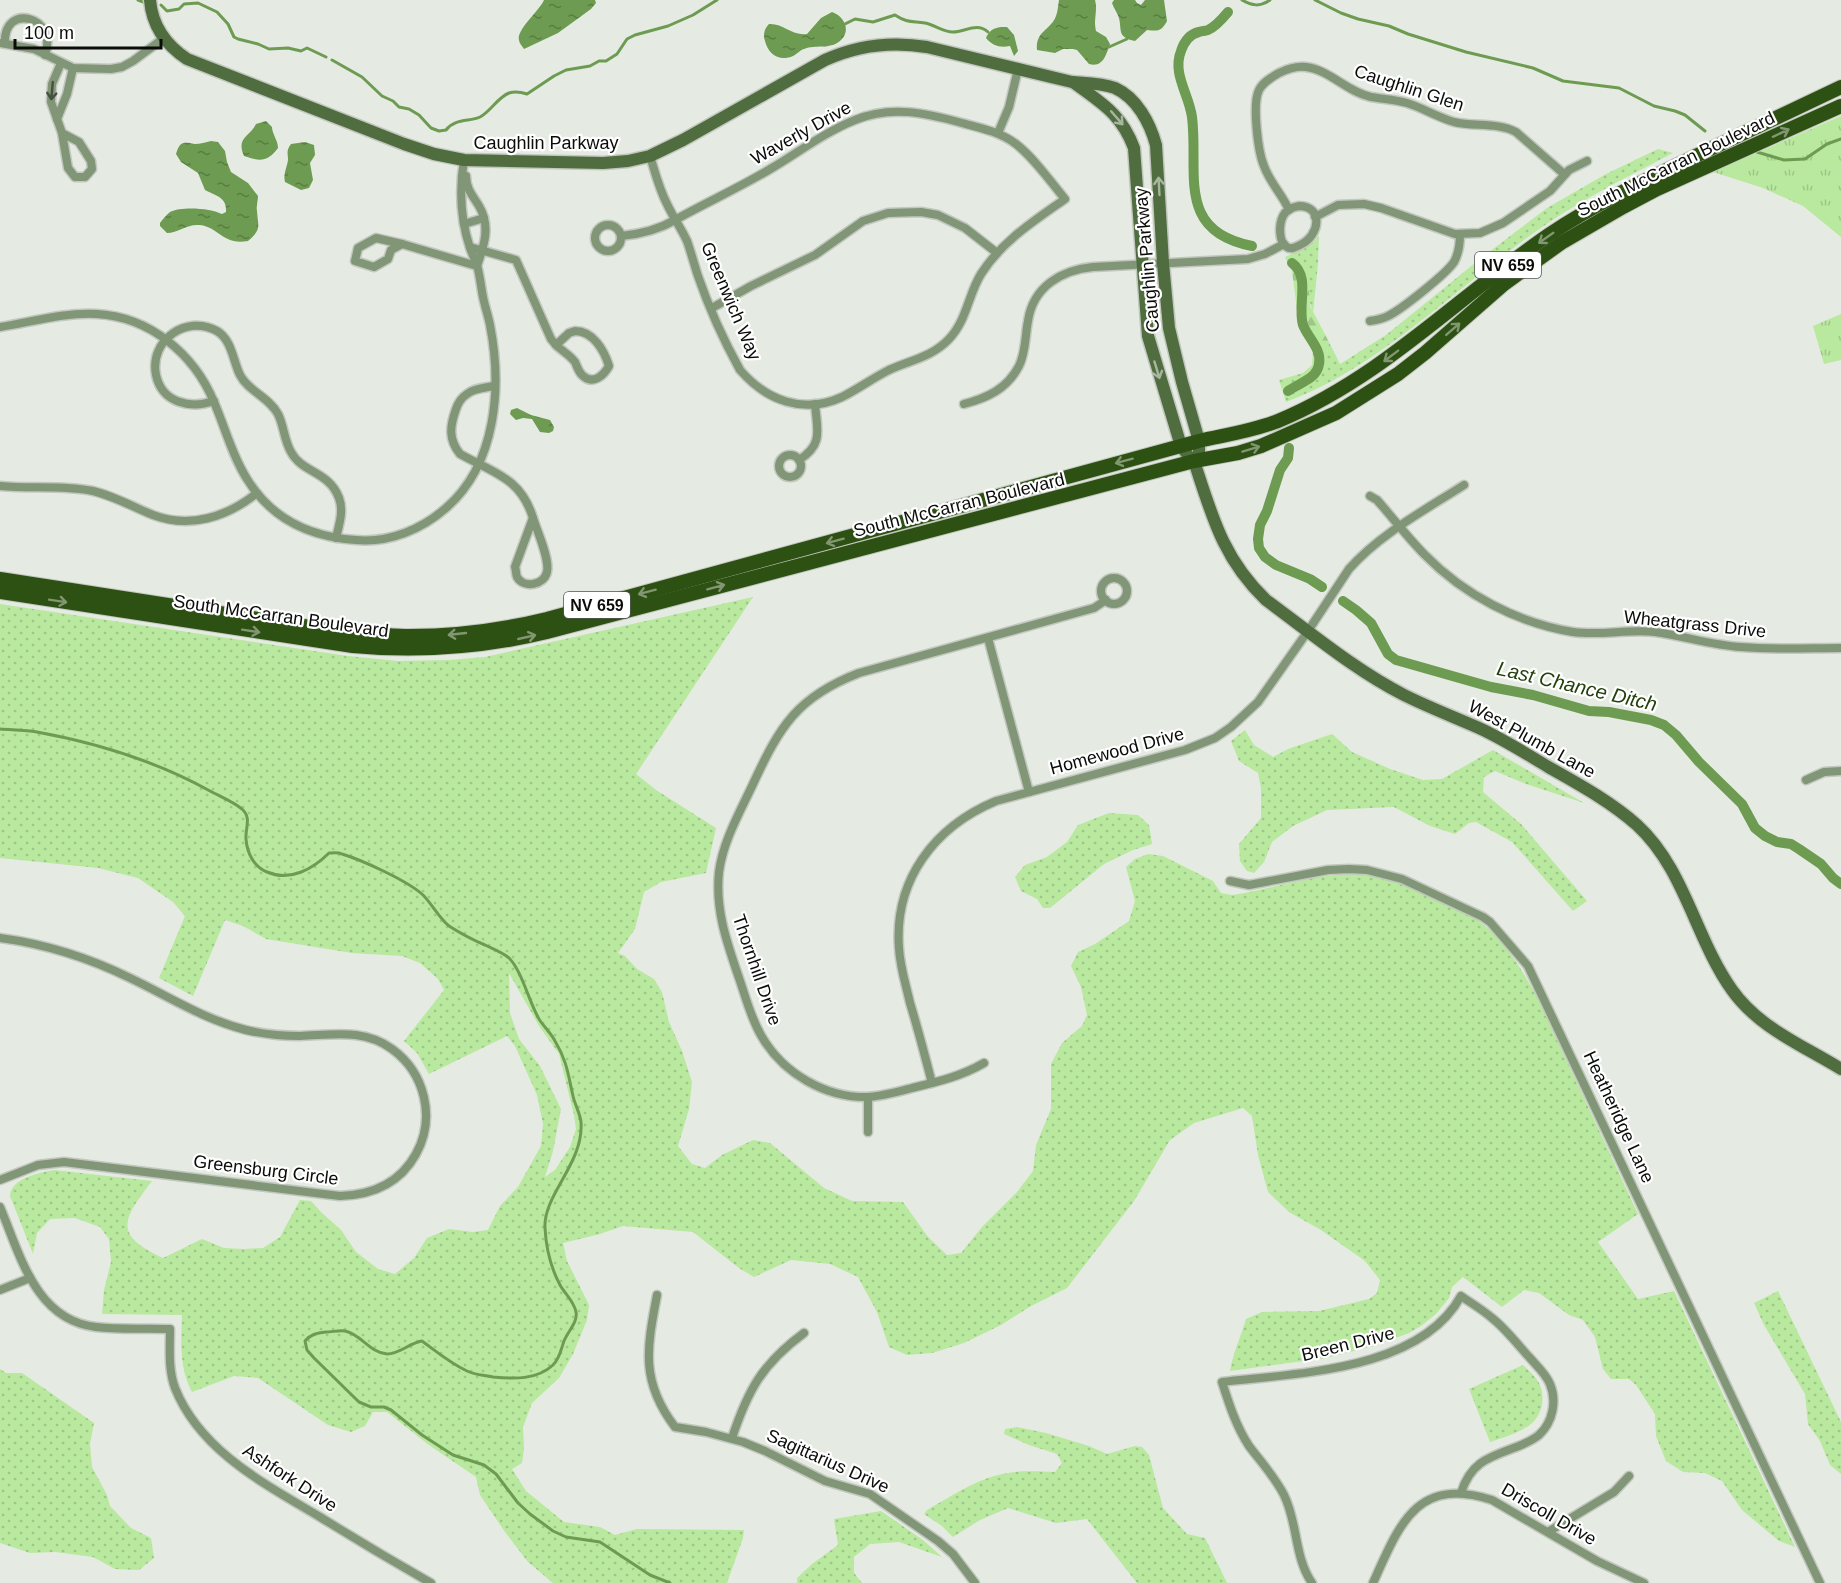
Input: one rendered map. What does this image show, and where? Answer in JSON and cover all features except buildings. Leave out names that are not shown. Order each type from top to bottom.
[{"type":"main road","name":"South McCarran Boulevard","points":[[0,579],[336,631],[408,636],[463,634],[548,619],[1277,421],[1324,398],[1376,368],[1518,258],[1586,212],[1668,169],[1841,87]]},
{"type":"main road","name":"South McCarran Boulevard","points":[[0,592],[353,646],[411,650],[454,648],[513,641],[547,633],[1194,461],[1238,453],[1261,446],[1336,413],[1398,374],[1504,284],[1561,243],[1623,207],[1657,189],[1841,106]]},
{"type":"street","name":"Caughlin Parkway","points":[[150,0],[155,20],[164,38],[180,54],[206,67],[404,144],[434,154],[464,160],[603,163],[650,156],[683,140],[825,60],[858,48],[881,44],[916,45],[1072,82],[1096,84],[1115,89],[1134,104],[1153,135],[1157,156],[1169,328],[1199,441]]},
{"type":"street","points":[[45,55],[49,45],[47,35],[41,26],[29,19],[20,18],[10,25],[3,43],[29,47],[45,55],[61,63],[73,68],[122,67],[164,38]]},
{"type":"street","points":[[61,63],[51,88],[51,102],[62,134],[70,173],[75,177],[85,177],[92,169],[90,158],[77,140],[62,134]]},
{"type":"street","name":"Caughlin Glen","points":[[1289,210],[1263,165],[1258,138],[1256,101],[1259,90],[1271,78],[1286,70],[1299,67],[1321,71],[1362,94],[1405,103],[1453,122],[1470,125],[1496,125],[1509,129],[1516,132],[1564,174]]},
{"type":"street","points":[[57,119],[67,94],[73,68]]},
{"type":"street","points":[[998,133],[1009,107],[1018,69]]},
{"type":"street","name":"Caughlin Parkway","points":[[1072,82],[1115,114],[1130,139],[1135,159],[1148,336],[1181,446],[1194,461]]},
{"type":"street","name":"Waverly Drive","points":[[621,236],[660,229],[705,202],[763,174],[856,119],[900,111],[926,113],[998,133],[1025,152],[1065,199]]},
{"type":"street","name":"Greenwich Way","points":[[650,156],[666,202],[687,243],[699,278],[734,357],[750,381],[762,391],[785,401],[800,404],[815,404],[841,397],[885,373],[940,348],[958,328],[981,273],[997,253],[1016,234],[1065,199]]},
{"type":"street","points":[[464,160],[468,189],[481,210],[486,231],[477,266]]},
{"type":"street","points":[[0,327],[79,313],[99,314],[136,322],[166,337],[196,369],[214,401],[239,465],[257,493],[280,515],[313,534],[371,541],[390,538],[427,522],[455,500],[476,473],[488,443],[494,386],[492,342],[477,266],[461,208],[464,160]]},
{"type":"street","points":[[1315,217],[1338,205],[1364,204],[1446,231],[1460,234],[1480,233],[1496,227],[1550,191],[1564,174],[1574,166],[1587,161]]},
{"type":"street","points":[[1303,206],[1311,210],[1315,217],[1317,227],[1310,239],[1292,248],[1284,244],[1281,238],[1282,219],[1289,210],[1303,206]]},
{"type":"street","points":[[712,308],[815,255],[863,221],[888,213],[904,211],[938,215],[965,228],[997,253]]},
{"type":"street","points":[[464,224],[484,218]]},
{"type":"street","points":[[1370,321],[1379,320],[1395,312],[1446,272],[1455,260],[1460,246],[1460,234]]},
{"type":"street","points":[[402,244],[391,250],[388,259],[374,267],[355,261],[358,248],[376,238],[402,244],[477,266]]},
{"type":"street","points":[[964,404],[993,394],[1013,376],[1024,352],[1027,323],[1033,304],[1051,281],[1075,269],[1248,259],[1265,254],[1284,244]]},
{"type":"street","points":[[470,247],[516,260],[551,339],[556,345],[571,358],[581,375],[594,380],[603,376],[609,366],[606,355],[593,338],[582,331],[569,333],[556,345]]},
{"type":"street","points":[[214,401],[202,404],[183,404],[174,400],[160,386],[156,377],[156,357],[166,337],[181,328],[200,325],[217,331],[225,338],[240,376],[273,406],[292,454],[299,462],[326,478],[341,500],[342,510],[336,538]]},
{"type":"street","points":[[494,386],[470,392],[459,403],[451,425],[454,447],[460,454],[516,486],[524,495],[533,518],[547,562],[544,578],[532,584],[520,580],[515,567],[533,518]]},
{"type":"street","points":[[799,460],[809,454],[815,446],[817,436],[815,404]]},
{"type":"street","points":[[1194,461],[1198,456],[1199,441]]},
{"type":"street","name":"West Plumb Lane","points":[[1194,461],[1217,529],[1238,570],[1251,586],[1266,600],[1376,679],[1406,696],[1482,730],[1586,788],[1626,816],[1639,827],[1673,871],[1715,961],[1744,1005],[1775,1030],[1841,1069]]},
{"type":"street","name":"Homewood Drive","points":[[932,1083],[901,967],[898,930],[906,892],[921,860],[946,830],[979,808],[996,801],[1185,750],[1215,738],[1245,716],[1258,702],[1357,560],[1400,526],[1464,485]]},
{"type":"street","points":[[0,486],[92,491],[110,496],[156,516],[188,521],[228,512],[240,507],[257,493]]},
{"type":"street","name":"Wheatgrass Drive","points":[[1370,496],[1377,500],[1426,556],[1454,581],[1471,593],[1510,613],[1546,626],[1588,633],[1653,632],[1739,647],[1841,648]]},
{"type":"street","name":"Thornhill Drive","points":[[984,1063],[959,1076],[888,1094],[868,1096],[844,1095],[812,1084],[785,1065],[772,1052],[754,1023],[722,929],[718,891],[723,853],[770,747],[793,716],[808,701],[832,685],[859,673],[1094,608],[1106,600]]},
{"type":"street","points":[[988,638],[1029,792]]},
{"type":"street","points":[[1806,780],[1824,772],[1841,771]]},
{"type":"street","name":"Heatheridge Lane","points":[[1230,881],[1249,885],[1349,868],[1386,873],[1483,916],[1528,966],[1820,1583]]},
{"type":"street","name":"Greensburg Circle","points":[[0,939],[43,946],[100,964],[186,1008],[229,1026],[274,1035],[355,1034],[379,1041],[401,1056],[417,1077],[424,1097],[426,1120],[419,1148],[404,1171],[381,1188],[355,1196],[64,1162],[38,1165],[0,1180]]},
{"type":"street","points":[[868,1096],[868,1132]]},
{"type":"street","points":[[0,1207],[30,1278],[0,1290]]},
{"type":"street","name":"Ashfork Drive","points":[[30,1278],[43,1299],[54,1310],[80,1324],[104,1328],[170,1329],[170,1366],[176,1390],[213,1444],[258,1480],[431,1583]]},
{"type":"street","name":"Sagittarius Drive","points":[[657,1295],[649,1340],[649,1371],[659,1402],[675,1428],[732,1438],[765,1451],[825,1481],[857,1489],[881,1500],[953,1554],[975,1583]]},
{"type":"street","name":"Breen Drive","points":[[1312,1583],[1302,1564],[1296,1528],[1284,1494],[1238,1426],[1222,1382],[1314,1371],[1348,1365],[1383,1355],[1408,1346],[1436,1328],[1447,1317],[1461,1296],[1496,1321],[1546,1377],[1553,1396],[1554,1407],[1551,1418],[1539,1435],[1531,1441],[1486,1458],[1477,1464],[1465,1481],[1461,1493]]},
{"type":"street","points":[[732,1438],[743,1405],[763,1371],[788,1344],[804,1333]]},
{"type":"street","points":[[1548,1532],[1614,1492],[1629,1476]]},
{"type":"street","name":"Driscoll Drive","points":[[1373,1583],[1396,1532],[1409,1514],[1425,1502],[1437,1497],[1461,1493],[1479,1495],[1492,1500],[1597,1561],[1644,1583]]},
{"type":"green space","points":[[1841,116],[1841,237],[1803,206],[1763,188],[1713,172]]},
{"type":"green space","points":[[1658,149],[1673,153],[1554,219],[1377,353],[1317,389],[1286,402],[1279,380],[1303,373],[1312,365],[1323,360],[1329,342],[1340,364],[1386,335],[1547,208],[1606,174]]},
{"type":"green space","points":[[1319,236],[1318,264],[1313,313],[1296,252]]},
{"type":"green space","points":[[1296,252],[1304,262],[1308,273],[1310,306],[1329,342],[1323,360],[1312,365],[1313,351],[1299,325],[1292,271],[1285,257]]},
{"type":"green space","points":[[1841,314],[1841,360],[1824,364],[1813,326]]},
{"type":"green space","points":[[753,597],[636,774],[656,790],[716,828],[706,873],[661,882],[644,892],[635,929],[618,953],[625,956],[637,969],[654,979],[662,992],[669,1022],[692,1082],[689,1109],[678,1146],[692,1164],[705,1168],[722,1155],[753,1140],[770,1143],[824,1188],[852,1201],[903,1202],[928,1237],[947,1255],[961,1253],[982,1227],[1017,1192],[1033,1171],[1036,1145],[1051,1109],[1051,1064],[1062,1043],[1082,1026],[1087,1015],[1081,987],[1071,966],[1078,952],[1095,944],[1129,921],[1135,901],[1126,867],[1135,859],[1148,854],[1163,856],[1213,881],[1221,893],[1232,895],[1324,876],[1355,874],[1374,876],[1408,887],[1475,918],[1503,944],[1518,964],[1537,997],[1638,1214],[1598,1242],[1638,1299],[1674,1291],[1795,1547],[1779,1541],[1742,1510],[1722,1481],[1705,1473],[1683,1472],[1666,1461],[1656,1436],[1655,1414],[1636,1385],[1629,1379],[1611,1379],[1603,1369],[1595,1337],[1583,1320],[1569,1315],[1539,1293],[1524,1290],[1502,1307],[1463,1277],[1452,1287],[1449,1298],[1436,1314],[1409,1333],[1374,1346],[1326,1358],[1230,1371],[1246,1319],[1262,1312],[1319,1311],[1369,1299],[1377,1293],[1380,1280],[1365,1261],[1321,1230],[1289,1212],[1268,1192],[1258,1155],[1252,1116],[1243,1108],[1194,1123],[1170,1140],[1134,1201],[1067,1288],[964,1343],[932,1353],[907,1355],[889,1347],[877,1312],[858,1277],[830,1264],[791,1260],[754,1277],[693,1232],[623,1226],[563,1243],[567,1261],[589,1305],[587,1320],[573,1354],[559,1378],[532,1403],[523,1427],[522,1463],[512,1469],[526,1491],[564,1522],[600,1527],[615,1535],[637,1529],[744,1530],[727,1583],[553,1583],[528,1562],[505,1532],[480,1495],[476,1477],[429,1445],[387,1412],[373,1412],[365,1426],[351,1432],[328,1425],[258,1378],[234,1376],[192,1392],[183,1364],[182,1315],[102,1314],[104,1290],[111,1262],[109,1239],[100,1227],[75,1218],[50,1219],[37,1233],[33,1254],[10,1196],[15,1185],[27,1177],[54,1170],[152,1181],[134,1206],[127,1226],[136,1242],[163,1258],[202,1239],[224,1248],[263,1248],[280,1237],[300,1200],[311,1201],[341,1230],[356,1252],[378,1269],[395,1274],[414,1258],[427,1238],[449,1229],[473,1232],[488,1230],[500,1206],[518,1187],[541,1146],[543,1124],[537,1095],[515,1046],[507,1036],[429,1074],[417,1053],[404,1041],[444,990],[438,979],[420,963],[402,956],[352,953],[266,939],[243,926],[225,920],[193,996],[159,978],[185,916],[173,902],[138,878],[98,868],[0,858],[0,604],[348,656],[398,661],[485,657]],"holes":[[[509,973],[539,1026],[559,1054],[576,1129],[570,1147],[555,1170],[545,1177],[553,1151],[561,1109],[540,1066],[519,1039],[510,1013]]]},
{"type":"green space","points":[[1245,730],[1254,745],[1273,757],[1288,749],[1332,734],[1352,752],[1390,769],[1423,780],[1442,779],[1493,750],[1584,803],[1495,771],[1484,777],[1483,792],[1521,824],[1587,901],[1573,911],[1512,842],[1476,822],[1469,823],[1455,834],[1430,826],[1394,807],[1327,810],[1293,826],[1272,842],[1264,862],[1254,873],[1247,871],[1240,861],[1239,844],[1261,818],[1261,788],[1258,773],[1239,761],[1231,741]]},
{"type":"green space","points":[[1109,813],[1138,815],[1149,825],[1152,844],[1104,864],[1050,908],[1043,908],[1037,899],[1021,891],[1015,877],[1025,865],[1047,857],[1067,842],[1078,825]]},
{"type":"green space","points":[[1778,1291],[1841,1422],[1841,1474],[1830,1465],[1820,1441],[1808,1424],[1805,1394],[1764,1325],[1754,1303]]},
{"type":"green space","points":[[1523,1365],[1536,1378],[1541,1389],[1542,1402],[1539,1414],[1525,1428],[1490,1442],[1469,1389]]},
{"type":"green space","points":[[0,1369],[6,1373],[22,1373],[94,1423],[90,1444],[92,1467],[107,1495],[110,1506],[131,1528],[151,1538],[154,1558],[139,1570],[115,1569],[93,1557],[55,1552],[30,1553],[0,1543]]},
{"type":"green space","points":[[1017,1427],[1046,1433],[1107,1454],[1135,1446],[1142,1447],[1149,1455],[1163,1508],[1187,1534],[1205,1538],[1227,1583],[1137,1583],[1087,1519],[1056,1523],[1008,1508],[980,1520],[953,1537],[924,1514],[956,1493],[987,1478],[1014,1472],[1055,1472],[1062,1463],[1057,1454],[1004,1434],[1005,1429]]},
{"type":"green space","points":[[881,1511],[923,1540],[942,1557],[899,1542],[870,1544],[854,1557],[854,1573],[862,1583],[797,1583],[797,1578],[812,1564],[838,1545],[834,1519]]},
{"type":"water","points":[[544,0],[595,0],[596,3],[558,33],[524,49],[519,36],[521,31]]},
{"type":"water","points":[[1059,0],[1095,0],[1096,31],[1106,37],[1110,44],[1105,56],[1098,64],[1089,64],[1077,50],[1073,49],[1063,49],[1055,53],[1037,50],[1038,39],[1054,21]]},
{"type":"water","points":[[1114,0],[1135,0],[1141,5],[1145,0],[1164,0],[1167,21],[1159,30],[1147,30],[1135,41],[1125,38],[1121,33],[1119,18],[1112,3]]},
{"type":"water","points":[[832,12],[843,20],[846,28],[844,37],[836,44],[809,48],[788,58],[775,56],[769,50],[764,34],[769,24],[807,34],[821,18]]},
{"type":"water","points":[[1007,27],[1014,35],[1018,51],[1014,56],[1010,46],[997,46],[986,38],[992,30]]},
{"type":"water","points":[[266,121],[272,127],[278,148],[263,160],[244,156],[242,141],[256,124]]},
{"type":"water","points":[[218,142],[225,151],[231,172],[248,183],[258,196],[258,228],[248,241],[232,241],[206,226],[190,226],[167,233],[160,226],[166,216],[175,210],[196,208],[222,214],[226,212],[223,200],[205,190],[198,173],[181,162],[176,154],[182,143],[197,144]]},
{"type":"water","points":[[305,142],[314,145],[315,155],[310,163],[313,180],[309,188],[301,190],[285,182],[284,176],[289,146]]},
{"type":"water","points":[[517,408],[550,420],[554,427],[553,431],[540,432],[532,419],[516,420],[510,414],[511,410]]},
{"type":"waterway","points":[[138,0],[146,3]]},
{"type":"waterway","points":[[332,60],[362,77],[382,96],[399,107],[409,109],[419,115],[431,128],[439,131],[446,130],[458,122],[480,117],[509,93],[527,94],[566,70],[606,61],[617,54],[627,39],[668,26],[693,15],[717,0]]},
{"type":"waterway","points":[[1242,0],[1256,5],[1270,0]]},
{"type":"waterway","points":[[1315,0],[1358,19],[1389,26],[1466,52],[1533,68],[1563,81],[1619,88],[1654,106],[1685,115],[1705,131]]},
{"type":"waterway","points":[[161,5],[167,11],[179,9],[184,4],[198,3],[217,12],[228,24],[234,37],[238,39],[269,49],[288,48],[301,51],[307,48],[326,57]]},
{"type":"waterway","name":"Last Chance Ditch","points":[[1228,12],[1211,29],[1196,33],[1188,39],[1181,51],[1178,68],[1192,117],[1194,178],[1201,213],[1211,227],[1228,238],[1252,246]]},
{"type":"waterway","points":[[845,24],[855,19],[873,22],[895,15],[906,21],[925,23],[949,32],[975,28],[988,32]]},
{"type":"waterway","points":[[1109,47],[1127,39]]},
{"type":"waterway","points":[[1757,152],[1784,160],[1805,159],[1827,144],[1841,139]]},
{"type":"waterway","name":"Last Chance Ditch","points":[[1288,391],[1307,380],[1315,373],[1319,364],[1317,348],[1303,325],[1301,276],[1292,263]]},
{"type":"waterway","name":"Last Chance Ditch","points":[[1289,448],[1288,458],[1280,470],[1260,525],[1259,548],[1265,557],[1276,565],[1310,579],[1322,587]]},
{"type":"waterway","name":"Last Chance Ditch","points":[[1343,601],[1371,623],[1388,654],[1396,660],[1491,687],[1533,695],[1589,711],[1609,712],[1651,720],[1664,725],[1742,804],[1755,828],[1777,842],[1791,844],[1799,849],[1821,864],[1841,884]]},
{"type":"waterway","points":[[0,729],[37,732],[82,742],[126,754],[190,780],[245,812],[248,849],[252,859],[262,870],[276,875],[293,875],[308,869],[329,853],[351,857],[416,889],[449,926],[503,954],[514,964],[539,1019],[562,1055],[581,1122],[576,1151],[550,1203],[546,1216],[545,1228],[552,1265],[560,1285],[576,1312],[574,1323],[557,1359],[547,1370],[533,1376],[517,1378],[473,1373],[461,1368],[422,1341],[387,1354],[381,1353],[351,1333],[323,1332],[312,1335],[305,1341],[307,1350],[359,1402],[371,1407],[384,1407],[391,1410],[422,1435],[453,1455],[484,1465],[496,1474],[518,1503],[553,1531],[566,1537],[600,1542],[650,1575],[670,1583]]}]
